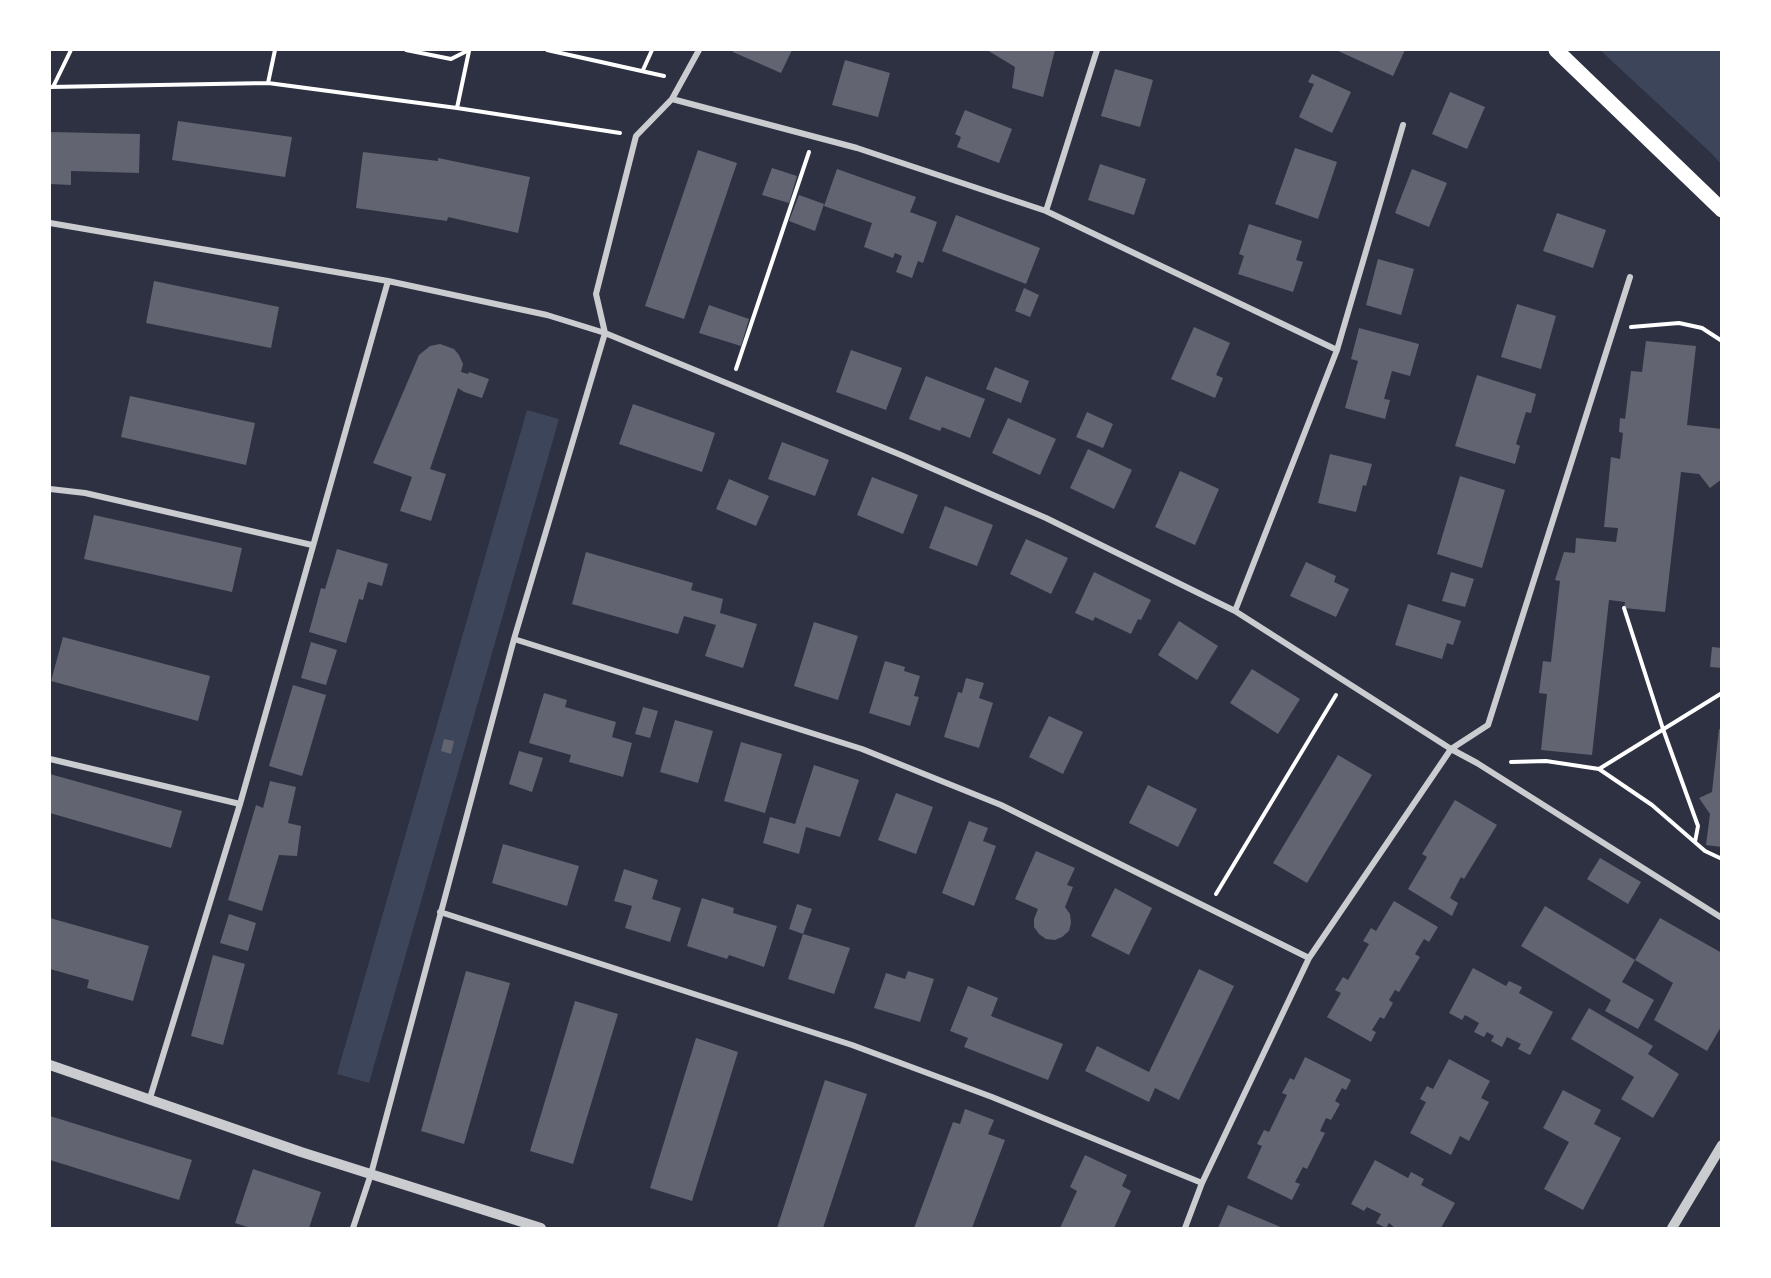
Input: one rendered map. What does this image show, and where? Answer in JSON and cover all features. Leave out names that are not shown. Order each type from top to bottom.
[{"type":"main road","points":[[1556,50],[1722,210]]},
{"type":"street","points":[[353,1228],[371,1174],[514,639],[605,333],[596,294],[636,136],[672,99],[699,50]]},
{"type":"street","points":[[1046,211],[1097,50]]},
{"type":"street","points":[[672,99],[857,148],[1046,211],[1337,350]]},
{"type":"street","points":[[1235,611],[1337,350],[1403,125]]},
{"type":"street","points":[[50,223],[388,281],[547,315],[605,333],[901,455],[1046,518],[1235,611],[1722,918]]},
{"type":"street","points":[[1185,1228],[1202,1184],[1309,958],[1451,749],[1488,724],[1630,277]]},
{"type":"street","points":[[150,1098],[240,804],[388,281]]},
{"type":"street","points":[[50,489],[85,492],[312,544]]},
{"type":"street","points":[[514,639],[862,749],[1001,805],[1309,958]]},
{"type":"street","points":[[50,759],[240,804]]},
{"type":"street","points":[[440,912],[852,1045],[992,1097],[1202,1184]]},
{"type":"street","points":[[50,1065],[301,1152],[541,1228]]},
{"type":"street","points":[[1672,1228],[1722,1145]]},
{"type":"path","points":[[71,50],[51,87],[268,83],[585,126],[636,136]]},
{"type":"path","points":[[268,83],[275,50]]},
{"type":"path","points":[[406,50],[451,59],[469,50]]},
{"type":"path","points":[[457,108],[469,50]]},
{"type":"path","points":[[547,50],[643,70],[682,81]]},
{"type":"path","points":[[643,70],[652,50]]},
{"type":"path","points":[[730,385],[814,137]]},
{"type":"path","points":[[1614,329],[1679,323],[1702,328],[1722,341]]},
{"type":"path","points":[[1624,608],[1663,729],[1698,826],[1695,842]]},
{"type":"path","points":[[1208,908],[1344,681]]},
{"type":"path","points":[[1599,769],[1722,693]]},
{"type":"path","points":[[1477,763],[1546,761],[1599,769],[1652,805],[1705,851],[1722,859]]},
{"type":"shaded area","points":[[1600,50],[1721,50],[1721,164],[1711,153]]},
{"type":"shaded area","points":[[527,410],[559,419],[369,1083],[337,1074]]},
{"type":"building","points":[[733,50],[792,50],[781,73],[733,52]]},
{"type":"building","points":[[987,50],[1055,50],[1043,97],[1012,88],[1015,67]]},
{"type":"building","points":[[1336,50],[1405,50],[1393,76]]},
{"type":"building","points":[[845,60],[890,73],[878,117],[832,105]]},
{"type":"building","points":[[1115,69],[1153,80],[1140,127],[1101,116]]},
{"type":"building","points":[[1312,74],[1351,92],[1332,133],[1299,117],[1314,84],[1308,82]]},
{"type":"building","points":[[1450,92],[1485,107],[1467,149],[1432,134]]},
{"type":"building","points":[[965,110],[1012,129],[999,163],[957,147],[961,137],[955,134]]},
{"type":"building","points":[[178,121],[292,137],[285,177],[172,160]]},
{"type":"building","points":[[50,132],[140,134],[139,173],[71,171],[71,185],[50,184]]},
{"type":"building","points":[[1295,148],[1337,162],[1318,219],[1275,204]]},
{"type":"building","points":[[698,150],[737,163],[684,319],[645,306]]},
{"type":"building","points":[[363,152],[438,161],[438,158],[530,177],[518,233],[448,217],[447,221],[356,208]]},
{"type":"building","points":[[1100,164],[1146,179],[1134,215],[1088,200]]},
{"type":"building","points":[[772,168],[797,176],[789,203],[762,195]]},
{"type":"building","points":[[837,169],[916,197],[910,212],[937,222],[923,263],[918,261],[912,278],[896,272],[902,256],[895,253],[893,258],[864,247],[872,223],[824,206]]},
{"type":"building","points":[[1412,169],[1447,183],[1429,227],[1395,213]]},
{"type":"building","points":[[799,195],[824,204],[815,231],[789,221]]},
{"type":"building","points":[[1557,213],[1606,230],[1593,268],[1543,251]]},
{"type":"building","points":[[956,215],[1040,248],[1026,284],[942,251]]},
{"type":"building","points":[[1249,224],[1302,241],[1296,260],[1303,262],[1293,292],[1238,274],[1244,256],[1239,254]]},
{"type":"building","points":[[1378,259],[1414,269],[1401,315],[1366,305]]},
{"type":"building","points":[[154,281],[279,307],[271,348],[146,323]]},
{"type":"building","points":[[1024,288],[1039,295],[1030,317],[1015,311]]},
{"type":"building","points":[[1517,304],[1556,316],[1541,369],[1501,357]]},
{"type":"building","points":[[709,305],[749,319],[741,346],[699,333]]},
{"type":"building","points":[[1194,327],[1230,343],[1216,375],[1223,378],[1215,398],[1171,379]]},
{"type":"building","points":[[1359,328],[1419,344],[1410,376],[1392,371],[1384,399],[1390,400],[1385,419],[1345,408],[1358,361],[1351,359]]},
{"type":"building","points":[[1646,341],[1696,346],[1687,425],[1722,429],[1722,479],[1710,488],[1699,474],[1681,472],[1665,612],[1624,608],[1625,602],[1609,600],[1592,755],[1541,750],[1547,694],[1539,693],[1543,661],[1551,662],[1560,581],[1555,580],[1564,552],[1575,553],[1576,538],[1616,542],[1618,528],[1604,527],[1611,457],[1620,459],[1623,433],[1619,432],[1620,418],[1625,419],[1631,371],[1642,372]]},
{"type":"building","points":[[440,344],[454,349],[459,355],[463,364],[461,372],[468,374],[469,372],[489,379],[482,398],[458,388],[430,469],[446,474],[431,521],[400,511],[412,477],[373,463],[419,355],[430,346]]},
{"type":"building","points":[[851,350],[902,368],[886,410],[836,392]]},
{"type":"building","points":[[995,367],[1029,381],[1021,403],[986,389]]},
{"type":"building","points":[[1477,375],[1536,394],[1531,413],[1526,412],[1516,444],[1520,446],[1515,464],[1455,446]]},
{"type":"building","points":[[926,376],[985,399],[970,438],[942,427],[940,431],[909,419]]},
{"type":"building","points":[[130,396],[255,423],[246,465],[121,437]]},
{"type":"building","points":[[633,404],[715,433],[702,472],[619,444]]},
{"type":"building","points":[[1087,412],[1113,424],[1103,448],[1076,437]]},
{"type":"building","points":[[1008,418],[1056,439],[1040,475],[992,453]]},
{"type":"building","points":[[782,442],[829,460],[815,496],[768,479]]},
{"type":"building","points":[[1088,449],[1132,470],[1114,509],[1070,488]]},
{"type":"building","points":[[1330,454],[1372,464],[1366,486],[1363,485],[1356,512],[1318,503]]},
{"type":"building","points":[[1180,471],[1219,489],[1195,545],[1155,527]]},
{"type":"building","points":[[1460,476],[1505,490],[1482,568],[1437,554]]},
{"type":"building","points":[[872,477],[918,495],[903,534],[857,515]]},
{"type":"building","points":[[729,479],[769,496],[756,526],[716,509]]},
{"type":"building","points":[[945,506],[993,525],[977,566],[929,548]]},
{"type":"building","points":[[94,515],[242,548],[232,592],[84,559]]},
{"type":"building","points":[[1026,539],[1068,558],[1051,594],[1010,574]]},
{"type":"building","points":[[337,549],[388,564],[382,586],[368,582],[363,600],[359,599],[346,643],[309,632],[321,588],[325,589]]},
{"type":"building","points":[[586,552],[693,583],[691,590],[723,599],[720,613],[757,624],[743,668],[705,656],[716,625],[684,616],[678,634],[572,604]]},
{"type":"building","points":[[1306,562],[1336,576],[1334,582],[1349,589],[1336,617],[1290,596]]},
{"type":"building","points":[[1094,572],[1151,600],[1131,634],[1095,617],[1093,621],[1075,613]]},
{"type":"building","points":[[1451,572],[1474,579],[1465,607],[1442,601]]},
{"type":"building","points":[[1408,604],[1461,621],[1453,645],[1447,643],[1442,659],[1395,645]]},
{"type":"building","points":[[1179,621],[1218,646],[1197,680],[1158,655]]},
{"type":"building","points":[[814,622],[858,636],[838,700],[794,686]]},
{"type":"building","points":[[63,637],[210,676],[198,721],[51,681]]},
{"type":"building","points":[[311,642],[337,650],[326,685],[301,678]]},
{"type":"building","points":[[1712,647],[1722,648],[1722,668],[1710,667]]},
{"type":"building","points":[[885,661],[905,667],[904,671],[920,676],[914,696],[919,697],[910,726],[869,713]]},
{"type":"building","points":[[1252,669],[1300,699],[1278,734],[1230,703]]},
{"type":"building","points":[[966,678],[984,683],[979,698],[993,703],[979,748],[944,737],[958,692],[962,693]]},
{"type":"building","points":[[293,685],[326,695],[302,776],[269,766]]},
{"type":"building","points":[[544,693],[567,700],[565,707],[616,722],[612,737],[632,743],[623,777],[569,762],[571,755],[529,743]]},
{"type":"building","points":[[643,707],[658,711],[650,738],[635,734]]},
{"type":"building","points":[[1049,716],[1083,732],[1063,774],[1029,757]]},
{"type":"building","points":[[675,720],[713,731],[698,783],[660,772]]},
{"type":"building","points":[[1719,729],[1722,729],[1722,847],[1706,845],[1710,814],[1699,798],[1712,792]]},
{"type":"building","points":[[444,739],[454,741],[451,754],[441,751]]},
{"type":"building","points":[[741,742],[782,754],[765,813],[724,801]]},
{"type":"building","points":[[519,751],[543,758],[532,792],[509,784]]},
{"type":"building","points":[[1338,755],[1372,775],[1307,883],[1273,863]]},
{"type":"building","points":[[814,765],[859,780],[840,837],[806,827],[799,854],[763,843],[770,817],[795,824]]},
{"type":"building","points":[[50,774],[182,811],[171,848],[50,813]]},
{"type":"building","points":[[270,781],[296,787],[288,823],[301,826],[297,856],[279,855],[262,911],[228,900],[256,805],[263,808]]},
{"type":"building","points":[[1148,785],[1197,809],[1178,847],[1129,823]]},
{"type":"building","points":[[896,793],[933,807],[916,854],[878,840]]},
{"type":"building","points":[[1455,800],[1497,825],[1464,879],[1461,877],[1450,898],[1458,903],[1452,916],[1408,889],[1427,857],[1422,854]]},
{"type":"building","points":[[969,821],[988,828],[983,841],[996,846],[974,906],[942,893]]},
{"type":"building","points":[[503,844],[579,866],[567,906],[492,883]]},
{"type":"building","points":[[1036,851],[1075,868],[1067,885],[1073,887],[1065,907],[1070,914],[1069,931],[1055,940],[1046,939],[1034,927],[1038,909],[1015,899]]},
{"type":"building","points":[[1600,858],[1641,882],[1628,904],[1587,879]]},
{"type":"building","points":[[624,869],[658,880],[652,899],[681,908],[670,942],[625,928],[632,906],[614,901]]},
{"type":"building","points":[[1115,888],[1152,908],[1129,955],[1091,936]]},
{"type":"building","points":[[702,898],[734,908],[733,913],[777,926],[764,967],[729,955],[727,959],[687,946]]},
{"type":"building","points":[[1394,901],[1438,927],[1429,942],[1424,939],[1415,954],[1420,957],[1399,992],[1395,990],[1389,1000],[1393,1003],[1384,1019],[1380,1017],[1372,1030],[1376,1032],[1371,1042],[1327,1017],[1341,993],[1335,990],[1343,977],[1348,980],[1369,944],[1363,941],[1371,928],[1376,931]]},
{"type":"building","points":[[797,904],[812,909],[803,934],[789,929]]},
{"type":"building","points":[[1545,906],[1635,960],[1622,982],[1654,1000],[1638,1029],[1605,1011],[1611,1000],[1521,946]]},
{"type":"building","points":[[229,914],[256,923],[248,951],[220,943]]},
{"type":"building","points":[[50,918],[149,946],[133,1001],[87,988],[89,980],[50,969]]},
{"type":"building","points":[[1660,918],[1722,953],[1722,1025],[1707,1051],[1654,1020],[1673,983],[1635,960]]},
{"type":"building","points":[[803,934],[850,948],[834,994],[788,979]]},
{"type":"building","points":[[213,955],[245,964],[223,1045],[191,1036]]},
{"type":"building","points":[[1473,968],[1506,986],[1509,981],[1522,987],[1519,993],[1553,1012],[1530,1055],[1518,1049],[1521,1044],[1507,1037],[1502,1047],[1491,1041],[1494,1036],[1487,1032],[1484,1037],[1474,1032],[1479,1023],[1465,1015],[1462,1020],[1449,1013]]},
{"type":"building","points":[[1199,969],[1234,986],[1179,1100],[1155,1088],[1149,1102],[1085,1071],[1097,1046],[1149,1072]]},
{"type":"building","points":[[466,971],[510,983],[464,1144],[421,1131]]},
{"type":"building","points":[[908,971],[934,979],[920,1022],[874,1008],[886,973],[905,979]]},
{"type":"building","points":[[968,986],[998,998],[991,1016],[1063,1044],[1048,1080],[964,1047],[968,1038],[950,1031]]},
{"type":"building","points":[[575,1001],[618,1014],[573,1164],[530,1151]]},
{"type":"building","points":[[1589,1008],[1653,1046],[1648,1054],[1679,1074],[1653,1118],[1621,1099],[1634,1077],[1571,1039]]},
{"type":"building","points":[[696,1038],[738,1052],[692,1201],[650,1188]]},
{"type":"building","points":[[1305,1057],[1351,1080],[1346,1090],[1342,1088],[1335,1101],[1340,1104],[1331,1120],[1326,1118],[1320,1131],[1325,1133],[1307,1169],[1303,1167],[1295,1182],[1300,1184],[1292,1200],[1247,1178],[1262,1146],[1257,1144],[1264,1130],[1269,1132],[1287,1095],[1282,1093],[1290,1078],[1294,1080]]},
{"type":"building","points":[[1449,1059],[1490,1081],[1481,1098],[1489,1102],[1469,1141],[1460,1136],[1451,1155],[1410,1133],[1426,1102],[1420,1099],[1427,1086],[1433,1089]]},
{"type":"building","points":[[825,1080],[867,1094],[823,1228],[777,1228]]},
{"type":"building","points":[[1563,1090],[1601,1110],[1594,1124],[1621,1138],[1583,1210],[1544,1189],[1569,1142],[1543,1128]]},
{"type":"building","points":[[965,1109],[994,1120],[988,1134],[1005,1140],[972,1228],[914,1228],[953,1122],[960,1124]]},
{"type":"building","points":[[50,1116],[192,1160],[179,1200],[50,1160]]},
{"type":"building","points":[[1085,1155],[1127,1175],[1122,1186],[1131,1191],[1114,1228],[1060,1228],[1077,1191],[1070,1187]]},
{"type":"building","points":[[1375,1160],[1408,1178],[1411,1172],[1424,1179],[1421,1185],[1455,1203],[1441,1228],[1395,1228],[1389,1223],[1386,1228],[1376,1223],[1381,1214],[1367,1207],[1364,1211],[1351,1204]]},
{"type":"building","points":[[253,1169],[321,1192],[309,1228],[251,1228],[235,1223]]},
{"type":"building","points":[[1228,1205],[1283,1228],[1218,1228]]}]
